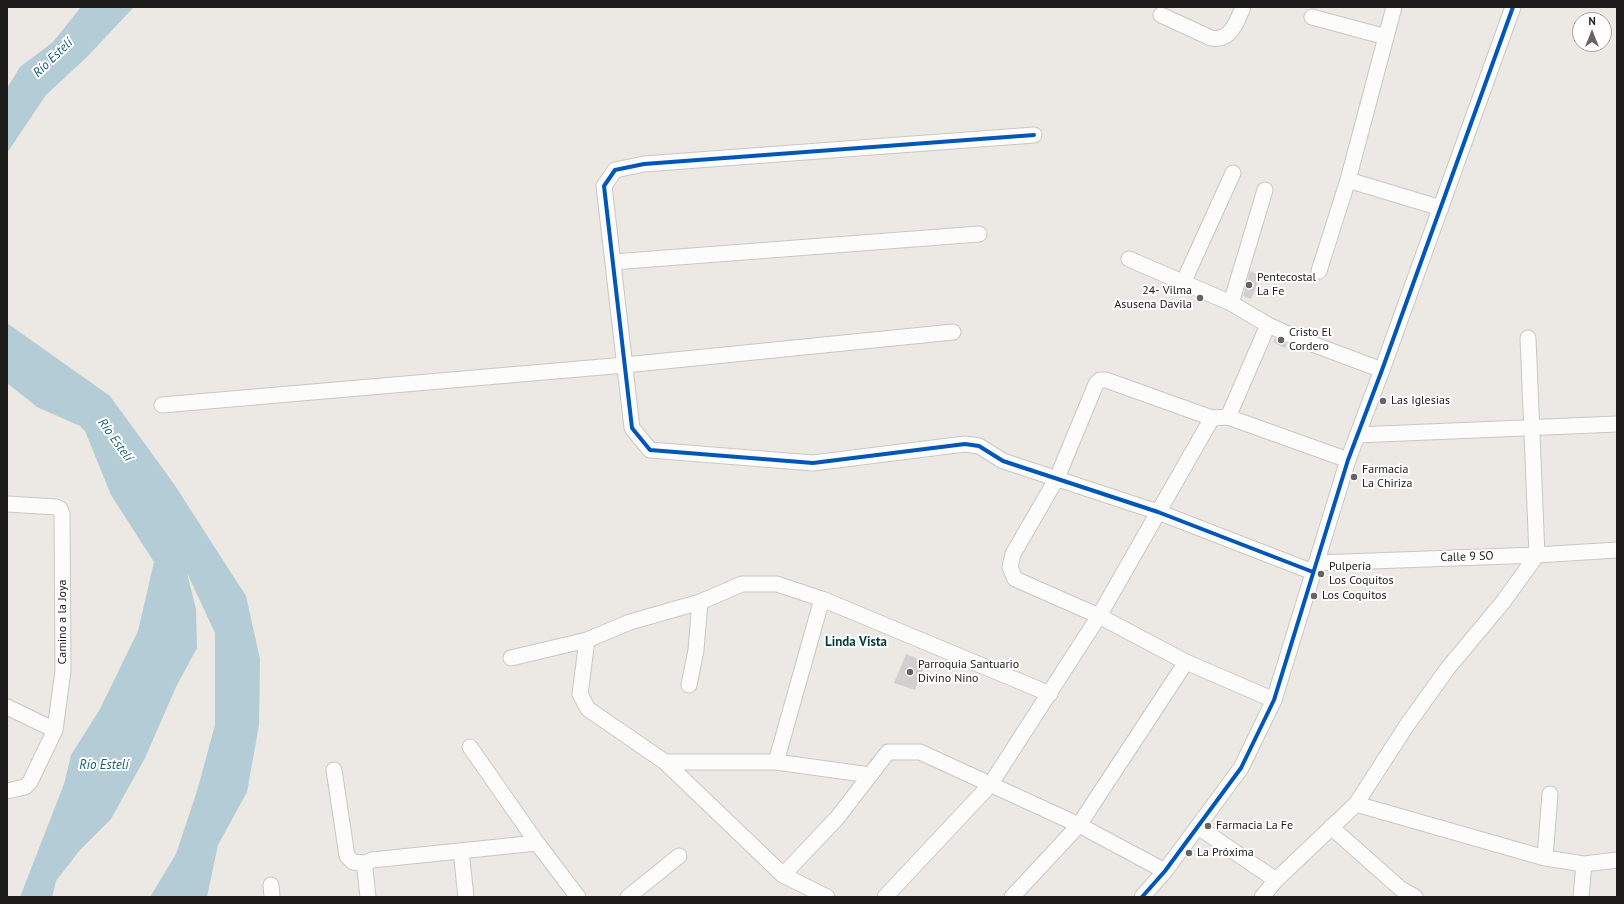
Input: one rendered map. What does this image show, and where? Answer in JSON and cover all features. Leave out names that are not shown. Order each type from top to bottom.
[{"type":"street","points":[[1161,15],[1217,40],[1222,38],[1234,28],[1243,7]]},
{"type":"street","points":[[1319,271],[1348,180],[1394,7]]},
{"type":"street","points":[[1142,897],[1165,871],[1242,768],[1274,700],[1348,460],[1513,7]]},
{"type":"street","points":[[1312,17],[1386,37]]},
{"type":"street","points":[[1034,134],[644,164],[615,170],[604,186],[632,428],[650,450],[813,463],[965,444],[979,446],[1003,461],[1158,512],[1314,567]]},
{"type":"street","points":[[1183,283],[1233,173]]},
{"type":"street","points":[[1348,180],[1441,208]]},
{"type":"street","points":[[1231,304],[1265,190]]},
{"type":"street","points":[[613,262],[979,234]]},
{"type":"street","points":[[1129,259],[1231,304],[1268,325],[1299,339],[1382,370]]},
{"type":"street","points":[[1228,417],[1268,325]]},
{"type":"street","points":[[162,406],[625,365],[953,332]]},
{"type":"street","points":[[1262,897],[1276,880],[1356,804],[1407,725],[1448,668],[1503,602],[1537,555],[1528,338]]},
{"type":"street","points":[[1274,700],[1186,662],[1099,616],[1015,579],[1010,567],[1013,554],[1057,478],[1096,384],[1100,380],[1106,380],[1212,418],[1228,417],[1348,460]]},
{"type":"street","points":[[885,897],[990,785],[1099,616],[1212,418]]},
{"type":"street","points":[[1357,435],[1617,424]]},
{"type":"street","name":"Camino a la Joya","points":[[7,504],[56,507],[60,509],[62,514],[63,671],[55,730],[30,782],[25,788],[7,791]]},
{"type":"street","name":"Calle 9 SO","points":[[1314,567],[1617,550]]},
{"type":"street","points":[[511,658],[587,640],[630,622],[700,602],[742,584],[777,584],[822,599],[1050,694]]},
{"type":"street","points":[[776,762],[822,599]]},
{"type":"street","points":[[689,685],[696,650],[700,602]]},
{"type":"street","points":[[587,640],[580,694],[588,709],[665,762],[783,875],[827,897]]},
{"type":"street","points":[[1012,897],[1079,826],[1186,662]]},
{"type":"street","points":[[7,707],[55,730]]},
{"type":"street","points":[[470,747],[537,843],[578,897]]},
{"type":"street","points":[[783,875],[837,818],[888,752],[920,752],[1079,826],[1165,871]]},
{"type":"street","points":[[665,762],[776,762],[870,775]]},
{"type":"street","points":[[334,770],[347,856],[353,862],[366,863],[372,860],[537,843]]},
{"type":"street","points":[[1545,858],[1550,794]]},
{"type":"street","points":[[1356,804],[1545,858],[1584,864],[1617,860]]},
{"type":"street","points":[[1198,827],[1276,880]]},
{"type":"street","points":[[1331,827],[1398,893],[1415,897]]},
{"type":"street","points":[[461,850],[466,897]]},
{"type":"street","points":[[628,897],[679,856]]},
{"type":"street","points":[[366,863],[365,870],[368,897]]},
{"type":"street","points":[[1581,897],[1584,864]]},
{"type":"water","name":"Río Estelí","points":[[81,7],[134,7],[86,58],[46,95],[7,153],[7,88],[20,67],[53,42]]},
{"type":"water","name":"Río Estelí","points":[[7,323],[110,396],[174,484],[246,596],[260,659],[259,725],[247,792],[218,845],[207,897],[150,897],[176,854],[197,791],[215,725],[215,633],[187,573],[196,609],[197,648],[176,687],[145,758],[111,819],[80,850],[56,881],[52,897],[20,897],[64,784],[71,755],[100,709],[138,631],[154,562],[111,495],[85,431],[80,426],[37,407],[7,383]]},
{"type":"building","name":"Pentecostal La Fe","points":[[1250,271],[1261,276],[1251,299],[1243,296]]},
{"type":"building","points":[[1275,338],[1287,344],[1285,348],[1273,342]]},
{"type":"building","name":"Parroquia Santuario Divino Nino","points":[[906,654],[926,662],[915,690],[894,683]]},
{"type":"cycle path","points":[[1142,897],[1165,871],[1241,768],[1274,700],[1348,460],[1513,7]]},
{"type":"cycle path","points":[[1034,135],[644,164],[615,170],[604,186],[632,428],[650,450],[813,463],[965,444],[979,446],[1003,461],[1158,512],[1313,572]]},
{"type":"place","name":"Pentecostal La Fe","points":[[1249,285]]},
{"type":"place","name":"24- Vilma Asusena Davila","points":[[1200,298]]},
{"type":"place","name":"Cristo El Cordero","points":[[1281,340]]},
{"type":"place","name":"Las Iglesias","points":[[1383,401]]},
{"type":"place","name":"Farmacia La Chiriza","points":[[1354,477]]},
{"type":"place","name":"Pulpería Los Coquitos","points":[[1321,574]]},
{"type":"place","name":"Los Coquitos","points":[[1314,596]]},
{"type":"place","name":"Parroquia Santuario Divino Nino","points":[[910,672]]},
{"type":"place","name":"Farmacia La Fe","points":[[1208,826]]},
{"type":"place","name":"La Próxima","points":[[1189,853]]},
{"type":"district","name":"Linda Vista","points":[[856,642]]}]
